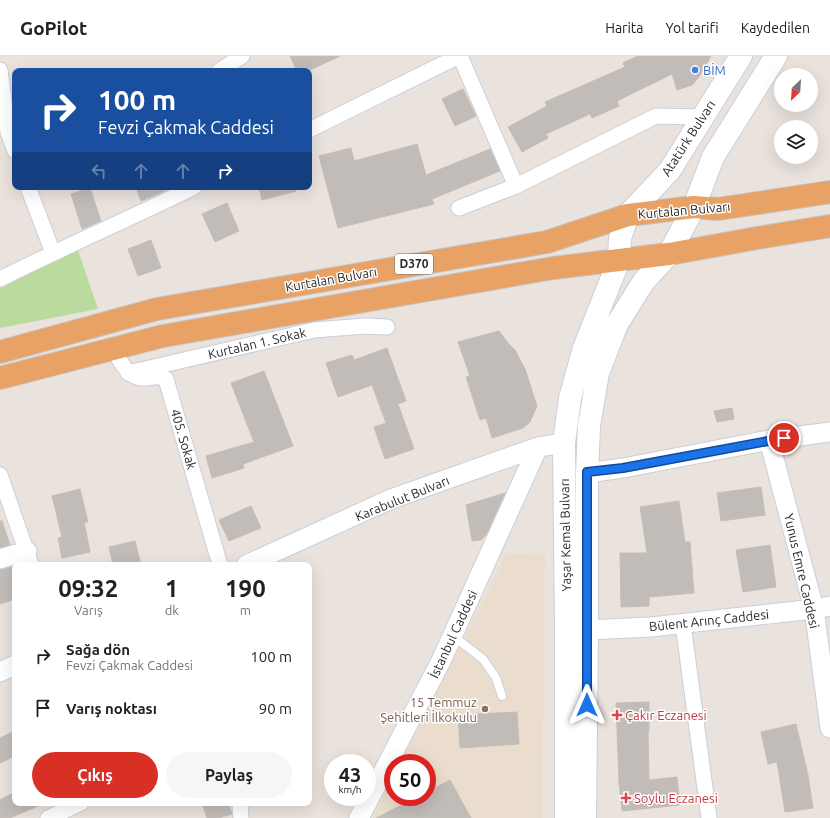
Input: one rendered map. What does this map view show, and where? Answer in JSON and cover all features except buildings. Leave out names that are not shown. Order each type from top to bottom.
[{"type":"highway","name":"Kurtalan Bulvarı","points":[[0,352],[157,309],[547,242],[628,215],[694,207],[718,209],[830,192]]},
{"type":"highway","name":"Kurtalan Bulvarı","points":[[0,378],[171,334],[553,268],[668,254],[830,226]]},
{"type":"main road","name":"Atatürk Bulvarı","points":[[619,260],[620,238],[628,215],[670,170],[741,56]]},
{"type":"main road","points":[[668,254],[694,207],[714,157],[776,56]]},
{"type":"main road","name":"Yaşar Kemal Bulvarı","points":[[585,818],[587,472],[589,426],[598,373],[617,324],[644,280],[668,254]]},
{"type":"main road","name":"Yaşar Kemal Bulvarı","points":[[566,818],[564,443],[570,398],[584,348],[619,260]]},
{"type":"street","points":[[224,68],[242,56]]},
{"type":"street","points":[[312,129],[460,56],[516,186]]},
{"type":"street","points":[[0,70],[4,133],[12,146]]},
{"type":"street","points":[[459,208],[516,186],[656,116],[703,117]]},
{"type":"street","points":[[29,190],[52,253]]},
{"type":"street","points":[[0,279],[52,253],[126,220],[188,190]]},
{"type":"street","name":"Kurtalan 1. Sokak","points":[[128,373],[314,330],[365,326],[387,327]]},
{"type":"street","points":[[113,350],[128,373]]},
{"type":"street","name":"405. Sokak","points":[[128,373],[142,378],[158,376],[166,379],[219,562]]},
{"type":"street","points":[[587,472],[623,468],[769,440],[830,432]]},
{"type":"street","name":"Yunus Emre Caddesi","points":[[769,440],[822,608],[830,728]]},
{"type":"street","name":"Karabulut Bulvarı","points":[[253,562],[392,499],[538,447],[564,443]]},
{"type":"street","name":"İstanbul Caddesi","points":[[359,818],[441,661],[538,447]]},
{"type":"street","points":[[0,475],[29,558],[0,559]]},
{"type":"street","name":"Bülent Arınç Caddesi","points":[[587,630],[651,627],[822,608]]},
{"type":"street","points":[[683,624],[709,818]]},
{"type":"street","points":[[0,672],[12,666]]},
{"type":"street","points":[[48,818],[74,806]]},
{"type":"street","points":[[240,806],[241,818]]},
{"type":"lane","points":[[453,636],[482,659],[496,678],[502,696]]},
{"type":"shaded area","name":"15 Temmuz Şehitleri İlkokulu","points":[[545,553],[542,818],[373,818],[384,795],[384,806],[436,806],[436,754],[404,754],[456,655],[506,554]]},
{"type":"green space","points":[[78,250],[98,309],[0,328],[0,288]]},
{"type":"place","name":"BİM","points":[[695,70]]},
{"type":"place","name":"15 Temmuz Şehitleri İlkokulu","points":[[485,709]]},
{"type":"place","name":"Çakır Eczanesi","points":[[617,715]]},
{"type":"place","name":"Soylu Eczanesi","points":[[626,798]]},
{"type":"route","points":[[587,705],[587,472],[623,468],[784,438]]}]
